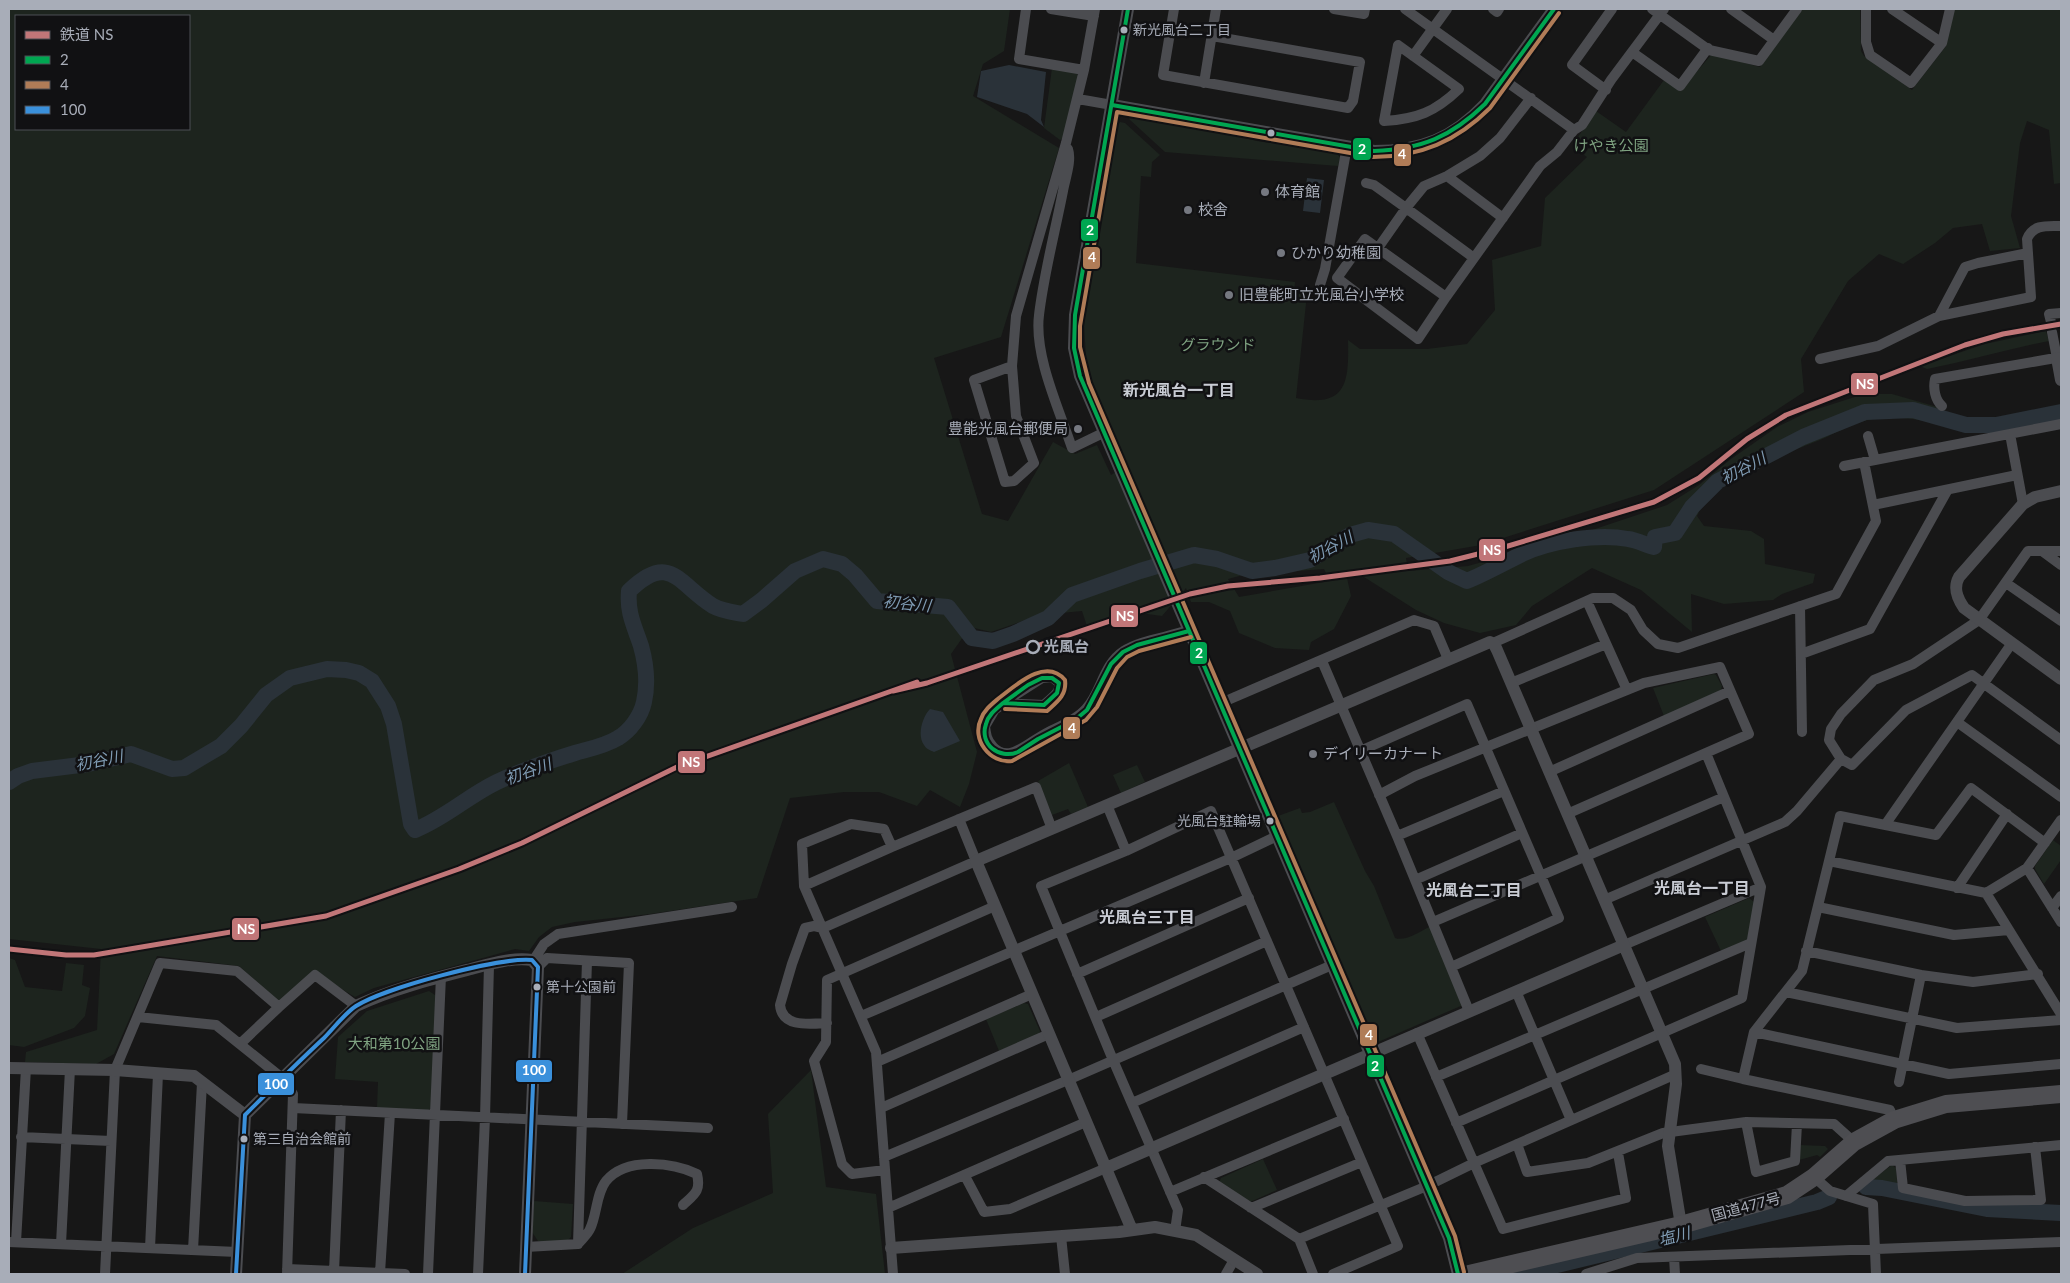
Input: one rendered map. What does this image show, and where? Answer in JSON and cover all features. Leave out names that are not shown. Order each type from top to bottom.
[{"type":"highway","name":"国道477号","points":[[1469,1274],[1681,1225],[1787,1195],[1814,1177],[1854,1142],[1894,1120],[1946,1104],[2061,1094]]},
{"type":"street","points":[[1026,9],[1019,59],[1084,70]]},
{"type":"street","points":[[1012,366],[974,380],[1005,482],[1014,481],[1034,463],[1016,416],[1012,366],[1016,316],[1078,99],[1094,12],[1051,9]]},
{"type":"street","points":[[1128,9],[1075,315],[1074,338],[1080,376],[1449,1238],[1458,1274]]},
{"type":"street","points":[[1174,9],[1163,75],[1348,108],[1353,101],[1360,62],[1212,36]]},
{"type":"street","points":[[1204,83],[1216,9]]},
{"type":"street","points":[[1334,9],[1364,14],[1365,9]]},
{"type":"street","points":[[1406,9],[1574,130]]},
{"type":"street","points":[[1413,56],[1447,9]]},
{"type":"street","points":[[1493,9],[1497,12],[1499,9]]},
{"type":"street","points":[[1078,99],[1374,151],[1397,151],[1437,140],[1453,132],[1475,115],[1504,79],[1554,9]]},
{"type":"street","points":[[1606,90],[1572,65],[1612,9]]},
{"type":"street","points":[[1731,9],[1774,40]]},
{"type":"street","points":[[1446,297],[1365,239],[1337,278],[1418,339],[1540,166],[1556,152],[1574,130],[1582,125],[1659,11],[1708,48],[1759,61],[1797,9]]},
{"type":"street","points":[[1866,9],[1866,42],[1870,55],[1912,83],[1942,44],[1950,9]]},
{"type":"street","points":[[1892,9],[1942,44]]},
{"type":"street","points":[[1398,45],[1413,56],[1459,89],[1444,103],[1426,114],[1404,120],[1384,121],[1398,45]]},
{"type":"street","points":[[1632,52],[1680,86],[1708,48]]},
{"type":"street","points":[[1378,248],[1424,186],[1447,176],[1480,156],[1500,138],[1531,98]]},
{"type":"street","points":[[1066,143],[1070,154],[1038,316],[1041,346],[1046,376],[1072,448],[1103,433]]},
{"type":"street","points":[[1320,285],[1325,269],[1347,146]]},
{"type":"street","points":[[1447,176],[1503,218]]},
{"type":"street","points":[[1366,183],[1374,185],[1474,258]]},
{"type":"street","points":[[1820,359],[1878,346],[1939,316],[2032,297],[2027,239],[2030,232],[2037,227],[2061,226]]},
{"type":"street","points":[[1939,316],[1965,267],[1978,262],[2028,253]]},
{"type":"street","points":[[2061,313],[2049,314],[2059,358],[2061,380]]},
{"type":"street","points":[[1942,406],[1937,402],[1935,379],[2059,358]]},
{"type":"street","points":[[1844,466],[2061,424]]},
{"type":"street","points":[[2010,434],[2023,504]]},
{"type":"street","points":[[1868,436],[1875,460]]},
{"type":"street","points":[[827,1023],[788,1021],[781,1011],[780,1005],[805,928],[814,926],[823,928],[1448,659],[1488,642],[1493,643],[1593,598],[1613,598],[1631,610],[1643,630],[1658,644],[1678,648],[1836,594],[1876,521],[1864,462]]},
{"type":"street","points":[[1873,505],[2017,475]]},
{"type":"street","points":[[1801,654],[1870,628],[1946,491]]},
{"type":"street","points":[[2061,491],[2035,497],[2023,504],[1956,584],[1958,599],[1964,608],[2061,679]]},
{"type":"street","points":[[2061,551],[2028,551],[1979,620],[1913,664],[1874,680],[1841,714],[1832,729],[1829,740],[1841,759],[1852,765],[1906,710],[1972,675],[2061,740]]},
{"type":"street","points":[[2042,551],[2061,565]]},
{"type":"street","points":[[2006,583],[2061,621]]},
{"type":"street","points":[[1586,601],[1627,690]]},
{"type":"street","points":[[1800,606],[1802,732]]},
{"type":"street","points":[[1220,703],[1322,661],[1414,620],[1434,626],[1448,659]]},
{"type":"street","points":[[1003,703],[1044,705],[1057,693],[1060,688],[1059,683],[1052,677],[1042,678],[1003,703],[994,709],[984,726],[988,742],[994,750],[1003,755],[1025,748],[1087,710],[1107,673],[1123,652],[1189,631]]},
{"type":"street","points":[[1493,643],[1675,1064],[1676,1074],[1669,1158],[1681,1225]]},
{"type":"street","points":[[1885,825],[2012,643]]},
{"type":"street","points":[[1511,683],[1606,644]]},
{"type":"street","points":[[1322,661],[1469,1011]]},
{"type":"street","points":[[1378,795],[1415,776],[1644,683],[1720,667],[1748,734],[1567,814]]},
{"type":"street","points":[[1549,772],[1730,691]]},
{"type":"street","points":[[1360,751],[1467,704],[1486,747],[1558,918],[1451,967]]},
{"type":"street","points":[[1958,722],[2061,797]]},
{"type":"street","points":[[1456,1123],[1742,998],[1761,887],[1706,753]]},
{"type":"street","points":[[1604,900],[1785,822],[1797,811],[1841,759]]},
{"type":"street","points":[[804,886],[1036,787],[1052,828]]},
{"type":"street","points":[[1743,1079],[1754,1032],[1802,971],[1840,816],[1936,835],[1971,788],[2045,842]]},
{"type":"street","points":[[1397,836],[1504,791]]},
{"type":"street","points":[[1433,922],[1724,797]]},
{"type":"street","points":[[1107,806],[1126,851]]},
{"type":"street","points":[[1175,1231],[1178,1210],[1058,931],[1041,886],[1126,851],[1211,811],[1398,1246],[1333,1274]]},
{"type":"street","points":[[1957,888],[2007,814]]},
{"type":"street","points":[[958,820],[1132,1230]]},
{"type":"street","points":[[1829,861],[1986,893],[2027,868],[2061,820]]},
{"type":"street","points":[[892,847],[884,828],[851,824],[802,844],[804,886],[843,972],[876,1052],[893,1274]]},
{"type":"street","points":[[1415,880],[1522,833]]},
{"type":"street","points":[[861,1016],[1013,949],[1230,858],[1277,836]]},
{"type":"street","points":[[2027,868],[2061,922]]},
{"type":"street","points":[[965,1176],[984,1212],[1010,1210],[1417,1033],[1761,887]]},
{"type":"street","points":[[1986,893],[2038,974],[2061,1014]]},
{"type":"street","points":[[2052,908],[2061,896]]},
{"type":"street","points":[[1077,974],[1249,898]]},
{"type":"street","points":[[885,1170],[852,1174],[842,1164],[814,1061],[826,1042],[827,980],[995,906]]},
{"type":"street","points":[[525,1274],[536,964],[544,944],[558,934],[732,907]]},
{"type":"street","points":[[1818,907],[1954,935],[2009,930]]},
{"type":"street","points":[[1096,1018],[1267,941]]},
{"type":"street","points":[[1436,1077],[1752,943]]},
{"type":"street","points":[[1806,951],[1921,975],[1973,982],[2038,974]]},
{"type":"street","points":[[236,1274],[245,1115],[356,1006],[372,998],[441,976],[488,965],[523,958],[536,964]]},
{"type":"street","points":[[536,964],[547,958],[629,963],[622,1124]]},
{"type":"street","points":[[578,1244],[587,961]]},
{"type":"street","points":[[106,1274],[115,1070],[160,963],[237,970],[279,1007]]},
{"type":"street","points":[[478,1274],[485,1118],[488,965]]},
{"type":"street","points":[[884,1157],[1068,1080],[1332,965]]},
{"type":"street","points":[[240,1044],[315,975],[356,1006]]},
{"type":"street","points":[[1899,1082],[1921,975]]},
{"type":"street","points":[[428,1274],[441,976]]},
{"type":"street","points":[[1516,991],[1572,1120]]},
{"type":"street","points":[[1786,992],[1957,1028],[2061,1020]]},
{"type":"street","points":[[877,1062],[1032,994]]},
{"type":"street","points":[[138,1017],[216,1025],[282,1078],[293,1094],[287,1271],[405,1274]]},
{"type":"street","points":[[1132,1103],[1304,1027]]},
{"type":"street","points":[[1754,1032],[1950,1074],[2061,1064]]},
{"type":"street","points":[[1417,1033],[1503,1229],[1626,1198],[1618,1153]]},
{"type":"street","points":[[881,1108],[1049,1034]]},
{"type":"street","points":[[9,1068],[115,1070],[194,1076],[245,1115]]},
{"type":"street","points":[[26,1068],[12,1242],[237,1252]]},
{"type":"street","points":[[61,1244],[70,1069]]},
{"type":"street","points":[[1701,1069],[1890,1110],[1894,1120]]},
{"type":"street","points":[[150,1248],[158,1074]]},
{"type":"street","points":[[1299,1239],[1427,1186],[1474,1163],[1676,1074]]},
{"type":"street","points":[[193,1250],[202,1083]]},
{"type":"street","points":[[293,1108],[708,1128]]},
{"type":"street","points":[[334,1272],[341,1110]]},
{"type":"street","points":[[380,1273],[390,1113]]},
{"type":"street","points":[[1170,1192],[1344,1118]]},
{"type":"street","points":[[888,1208],[1086,1122]]},
{"type":"street","points":[[1517,1144],[1527,1172],[1588,1163],[1670,1132],[1746,1122],[1834,1124],[1854,1142]]},
{"type":"street","points":[[1746,1122],[1756,1172],[1795,1161],[1797,1124]]},
{"type":"street","points":[[21,1138],[111,1141]]},
{"type":"street","points":[[1846,1196],[1888,1161],[2061,1145]]},
{"type":"street","points":[[1900,1160],[1903,1188],[1965,1201],[2041,1200],[2035,1147]]},
{"type":"street","points":[[1251,1208],[1362,1162]]},
{"type":"street","points":[[526,1247],[578,1244],[590,1230],[606,1182],[626,1167],[656,1165],[686,1169],[697,1174],[700,1184],[696,1193],[683,1205]]},
{"type":"street","points":[[1814,1177],[1830,1191],[1873,1204],[1876,1274]]},
{"type":"street","points":[[1204,1178],[1299,1239],[1313,1274]]},
{"type":"street","points":[[891,1248],[1156,1227],[1196,1235],[1257,1274]]},
{"type":"street","points":[[1061,1236],[1066,1274]]},
{"type":"street","points":[[1586,1274],[1637,1258],[2061,1242]]},
{"type":"street","points":[[1674,1257],[1674,1274]]},
{"type":"street","points":[[1226,1274],[1234,1260]]},
{"type":"green space","points":[[9,9],[1010,9],[1004,51],[983,64],[973,96],[1059,148],[1001,337],[934,358],[982,514],[1008,521],[1053,442],[1075,454],[1097,445],[1111,475],[1126,466],[1090,375],[1086,358],[1084,323],[1117,127],[1120,122],[1125,123],[1160,155],[1152,162],[1151,177],[1141,176],[1136,263],[1295,282],[1294,293],[1307,294],[1296,398],[1326,399],[1335,395],[1342,388],[1347,368],[1348,340],[1360,349],[1427,349],[1467,344],[1495,310],[1492,260],[1541,246],[1545,198],[1587,157],[1584,155],[1590,146],[1578,137],[1596,111],[1626,132],[1664,80],[1680,91],[1712,54],[1760,67],[1802,9],[1860,9],[1861,51],[1864,56],[1912,90],[1946,46],[1953,9],[2061,9],[2061,183],[2054,184],[2049,130],[2027,121],[2020,143],[2011,216],[2020,248],[1990,251],[1982,224],[1953,228],[1935,243],[1903,264],[1879,254],[1848,281],[1801,359],[1804,392],[1654,490],[1481,545],[1406,558],[1408,571],[1468,566],[1568,538],[1667,505],[1699,485],[1731,459],[1777,427],[1808,412],[1864,394],[1892,394],[1941,408],[1942,425],[1917,420],[1890,418],[1866,420],[1853,425],[1820,440],[1742,470],[1715,488],[1704,501],[1697,516],[1704,526],[1751,531],[1764,539],[1765,564],[1815,574],[1813,583],[1782,594],[1773,600],[1724,604],[1691,594],[1692,632],[1641,590],[1592,568],[1532,606],[1516,625],[1480,633],[1444,623],[1416,610],[1364,577],[1347,578],[1351,596],[1334,629],[1311,642],[1309,650],[1275,648],[1239,633],[1230,611],[1209,602],[1191,602],[1186,588],[1162,616],[1118,610],[1089,632],[1082,611],[1040,615],[991,632],[970,627],[951,654],[977,752],[969,784],[960,807],[930,790],[917,806],[879,792],[844,792],[790,798],[757,898],[650,914],[575,922],[552,927],[539,937],[529,951],[515,949],[374,988],[355,997],[315,973],[280,1002],[239,966],[157,956],[114,1054],[96,1064],[25,1062],[26,1052],[97,1030],[101,949],[9,939]],"holes":[[[1324,569],[1330,581],[1239,597],[1228,579],[1243,575]]]},
{"type":"green space","points":[[1052,68],[1076,72],[1079,78],[1065,138],[1060,140],[1044,128]]},
{"type":"green space","points":[[1130,116],[1261,142],[1309,147],[1336,153],[1340,157],[1338,166],[1165,152],[1129,119]]},
{"type":"green space","points":[[2046,331],[2049,341],[1927,369],[1920,366],[1985,344]]},
{"type":"green space","points":[[1714,674],[1722,686],[1721,690],[1664,716],[1653,688]]},
{"type":"green space","points":[[1069,763],[1088,807],[1071,814],[1068,809],[1052,815],[1038,781]]},
{"type":"green space","points":[[1137,765],[1145,782],[1121,793],[1113,775]]},
{"type":"green space","points":[[1334,802],[1365,871],[1374,886],[1395,938],[1403,939],[1431,926],[1463,1005],[1378,1042],[1374,1040],[1278,816],[1300,808],[1302,813],[1310,812]]},
{"type":"green space","points":[[2053,840],[2061,846],[2061,860],[2044,884],[2035,866]]},
{"type":"green space","points":[[1749,898],[1754,902],[1748,940],[1721,951],[1705,917]]},
{"type":"green space","points":[[9,958],[15,960],[25,987],[62,991],[66,963],[84,965],[82,985],[90,988],[85,1016],[74,1028],[24,1047],[9,1045]]},
{"type":"green space","name":"大和第10公園","points":[[429,991],[438,997],[431,1108],[426,1112],[377,1108],[378,1082],[335,1079],[338,1037],[367,1011]]},
{"type":"green space","points":[[1024,1003],[1028,1004],[1040,1031],[1039,1035],[999,1051],[986,1019]]},
{"type":"green space","points":[[811,1070],[826,1187],[876,1194],[885,1274],[622,1274],[693,1228],[773,1193],[768,1114]]},
{"type":"green space","points":[[1799,1145],[1825,1146],[1828,1149],[1820,1157],[1817,1155],[1799,1160]]},
{"type":"green space","points":[[1263,1159],[1277,1190],[1250,1202],[1219,1183],[1221,1178]]},
{"type":"green space","points":[[1892,1165],[1896,1168],[1898,1191],[1868,1186],[1866,1184]]},
{"type":"green space","points":[[534,1201],[573,1204],[571,1237],[566,1242],[538,1241],[532,1232]]},
{"type":"shaded area","points":[[1009,65],[1046,72],[1041,120],[1044,127],[1027,114],[977,97],[981,71]]},
{"type":"shaded area","points":[[1307,178],[1324,180],[1320,213],[1303,211]]},
{"type":"shaded area","points":[[930,709],[943,712],[960,741],[934,752],[926,748],[922,741],[921,732],[923,722]]},
{"type":"waterway","name":"初谷川","points":[[9,782],[18,776],[32,771],[88,764],[131,754],[172,769],[184,768],[221,746],[241,726],[266,695],[290,678],[327,669],[346,670],[359,673],[372,681],[388,706],[394,724],[411,824],[415,830],[497,782],[545,763],[613,741],[631,727],[643,707],[646,681],[643,653],[630,613],[629,591],[643,579],[654,573],[664,572],[673,575],[713,606],[743,614],[795,571],[823,559],[842,564],[855,575],[877,601],[948,607],[972,638],[993,641],[1048,618],[1072,595],[1140,571],[1194,555],[1217,559],[1252,571],[1275,568],[1310,560],[1350,535],[1368,530],[1394,534],[1448,572],[1467,581],[1533,549],[1574,539],[1616,537],[1635,540],[1654,547],[1655,537],[1675,533],[1692,507],[1718,481],[1803,437],[1865,412],[1913,410],[1966,425],[1996,425],[2061,412]]},
{"type":"waterway","name":"塩川","points":[[1866,1187],[1882,1188],[1987,1209],[2061,1213]]},
{"type":"waterway","name":"塩川","points":[[1520,1274],[1817,1202],[1829,1197]]},
{"type":"rail line","name":"NS","points":[[893,691],[927,683],[1190,594],[1228,586],[1320,578],[1450,561],[1498,549],[1654,502],[1699,478],[1747,439],[1786,415],[1965,345],[2003,334],[2061,324]]},
{"type":"rail line","name":"NS","points":[[9,949],[66,955],[94,955],[326,916],[459,869],[522,843],[677,767],[917,682]]},
{"type":"transit line","name":"2","points":[[1128,9],[1075,315],[1074,348],[1080,376],[1449,1238],[1458,1274]]},
{"type":"transit line","name":"2","points":[[1112,105],[1374,151],[1391,150],[1421,144],[1448,133],[1485,104],[1554,9]]},
{"type":"transit line","name":"4","points":[[1464,1272],[1455,1236],[1089,383],[1080,347],[1080,326],[1117,112],[1373,157],[1406,154],[1437,145],[1464,130],[1477,120],[1490,108],[1559,13]]},
{"type":"transit line","name":"2","points":[[1003,703],[989,718],[986,724],[985,738],[992,749],[1004,754],[1011,754],[1018,752],[1038,739],[1075,720],[1087,710],[1111,664],[1123,652],[1137,645],[1189,631]]},
{"type":"transit line","name":"4","points":[[999,698],[982,716],[979,734],[984,749],[996,759],[1012,761],[1086,720],[1097,707],[1117,668],[1127,657],[1139,651],[1191,637]]},
{"type":"transit line","name":"4","points":[[999,698],[1022,681],[1040,672],[1049,671],[1065,680],[1063,694],[1047,711],[1005,709]]},
{"type":"transit line","name":"2","points":[[1042,678],[1052,678],[1059,683],[1057,693],[1044,705],[1003,703],[1028,685],[1042,678]]},
{"type":"transit line","name":"100","points":[[236,1274],[245,1115],[356,1006],[391,991],[442,975],[495,963],[532,960],[538,967],[525,1274]]},
{"type":"place","name":"新光風台二丁目","points":[[1124,30]]},
{"type":"place","name":"体育館","points":[[1265,192]]},
{"type":"place","name":"校舎","points":[[1188,210]]},
{"type":"place","name":"ひかり幼稚園","points":[[1281,253]]},
{"type":"place","name":"旧豊能町立光風台小学校","points":[[1229,295]]},
{"type":"place","name":"豊能光風台郵便局","points":[[1078,429]]},
{"type":"place","name":"光風台","points":[[1033,647]]},
{"type":"place","name":"デイリーカナート","points":[[1313,754]]},
{"type":"place","name":"光風台駐輪場","points":[[1270,821]]},
{"type":"place","name":"第十公園前","points":[[537,987]]},
{"type":"place","name":"第三自治会館前","points":[[244,1139]]},
{"type":"district","name":"新光風台一丁目","points":[[1179,390]]},
{"type":"district","name":"光風台一丁目","points":[[1702,888]]},
{"type":"district","name":"光風台二丁目","points":[[1474,890]]},
{"type":"district","name":"光風台三丁目","points":[[1147,917]]},
{"type":"park label","name":"けやき公園","points":[[1611,146]]},
{"type":"park label","name":"グラウンド","points":[[1218,345]]}]
